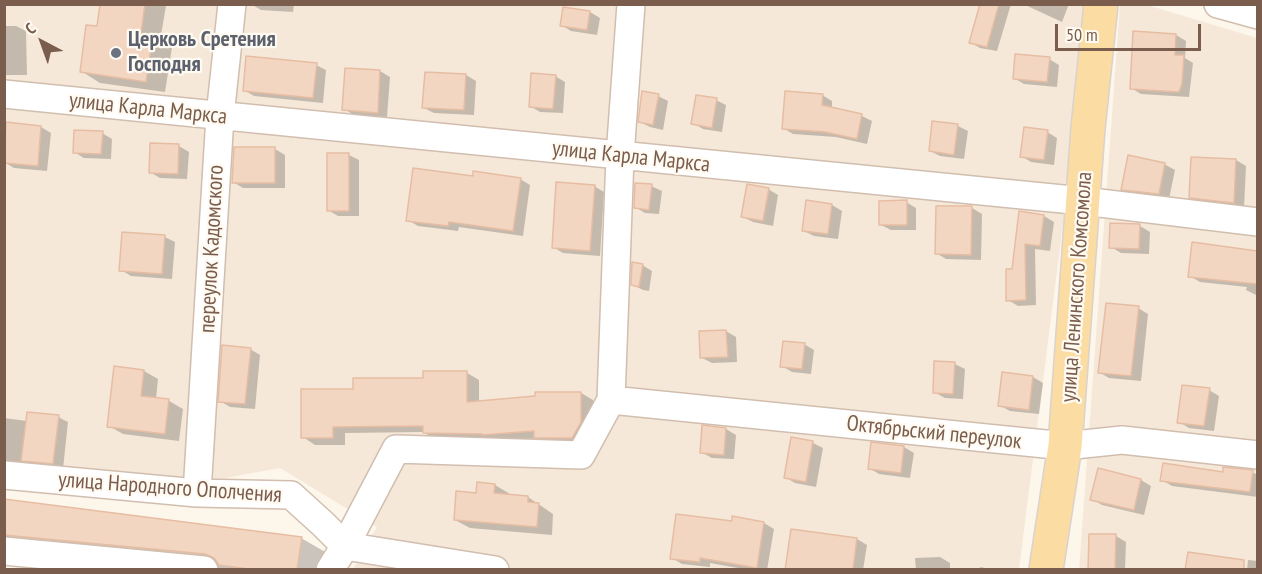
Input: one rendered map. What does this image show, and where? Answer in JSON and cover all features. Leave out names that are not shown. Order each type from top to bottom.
[{"type":"main road","name":"улица Ленинского Комсомола","points":[[1046,570],[1065,446],[1083,201],[1101,4]]},
{"type":"street","name":"переулок Кадомского","points":[[197,494],[220,116],[232,4]]},
{"type":"street","points":[[330,570],[396,449],[581,454],[611,400],[620,156],[631,4]]},
{"type":"street","points":[[1218,4],[1257,15]]},
{"type":"street","name":"улица Карла Маркса","points":[[4,94],[1083,201],[1257,222]]},
{"type":"street","name":"Октябрьский переулок","points":[[611,400],[1065,446],[1122,440],[1257,455]]},
{"type":"street","name":"улица Народного Ополчения","points":[[4,475],[197,494],[291,495],[345,546]]},
{"type":"street","points":[[345,546],[495,570]]},
{"type":"street","points":[[4,551],[204,570]]},
{"type":"shaded area","points":[[5,5],[1091,5],[1019,569],[353,569],[377,527],[280,468],[209,481],[5,467]]},
{"type":"shaded area","points":[[1120,5],[1147,5],[1257,38],[1257,569],[1079,570]]},
{"type":"building","name":"Церковь Сретения Господня","points":[[100,4],[145,4],[141,33],[153,35],[146,82],[80,72],[86,25],[97,26]]},
{"type":"building","points":[[980,4],[999,4],[987,47],[969,43]]},
{"type":"building","points":[[563,7],[590,11],[587,30],[560,26]]},
{"type":"building","points":[[1133,31],[1176,34],[1175,55],[1184,55],[1182,84],[1179,92],[1130,89]]},
{"type":"building","points":[[1015,54],[1050,57],[1047,82],[1013,79]]},
{"type":"building","points":[[246,56],[317,63],[313,98],[243,91]]},
{"type":"building","points":[[345,68],[380,70],[378,113],[342,110]]},
{"type":"building","points":[[425,72],[466,74],[464,110],[422,108]]},
{"type":"building","points":[[531,73],[556,75],[553,109],[529,107]]},
{"type":"building","points":[[642,91],[659,94],[653,125],[638,122]]},
{"type":"building","points":[[785,91],[823,94],[822,105],[862,114],[857,139],[825,132],[782,129]]},
{"type":"building","points":[[696,95],[717,98],[712,128],[691,124]]},
{"type":"building","points":[[932,121],[958,124],[954,155],[929,151]]},
{"type":"building","points":[[6,122],[41,126],[38,166],[4,163]]},
{"type":"building","points":[[1024,127],[1048,130],[1044,160],[1020,157]]},
{"type":"building","points":[[74,130],[103,131],[101,154],[73,153]]},
{"type":"building","points":[[150,143],[179,144],[178,174],[149,173]]},
{"type":"building","points":[[234,147],[275,147],[275,183],[232,183]]},
{"type":"building","points":[[327,153],[349,153],[349,211],[327,211]]},
{"type":"building","points":[[1128,155],[1165,163],[1159,194],[1121,190]]},
{"type":"building","points":[[1191,157],[1236,159],[1234,203],[1189,198]]},
{"type":"building","points":[[413,168],[473,176],[473,171],[521,178],[513,231],[449,222],[448,226],[406,221]]},
{"type":"building","points":[[556,182],[595,185],[590,251],[552,248]]},
{"type":"building","points":[[635,183],[652,184],[649,210],[634,208]]},
{"type":"building","points":[[747,184],[769,188],[763,221],[741,217]]},
{"type":"building","points":[[806,200],[832,204],[828,234],[802,231]]},
{"type":"building","points":[[907,200],[907,225],[879,225],[879,201]]},
{"type":"building","points":[[936,206],[972,206],[971,255],[935,254]]},
{"type":"building","points":[[1019,211],[1044,215],[1040,246],[1025,244],[1026,300],[1006,301],[1006,269],[1012,269]]},
{"type":"building","points":[[1110,223],[1140,224],[1139,249],[1109,248]]},
{"type":"building","points":[[122,232],[165,235],[162,274],[119,271]]},
{"type":"building","points":[[1192,242],[1257,251],[1257,284],[1188,277]]},
{"type":"building","points":[[632,262],[643,264],[639,287],[631,285]]},
{"type":"building","points":[[1106,303],[1139,306],[1131,376],[1098,373]]},
{"type":"building","points":[[726,330],[728,357],[700,358],[699,331]]},
{"type":"building","points":[[783,341],[805,343],[802,369],[780,367]]},
{"type":"building","points":[[222,345],[251,348],[245,404],[218,402]]},
{"type":"building","points":[[934,361],[955,362],[953,394],[933,393]]},
{"type":"building","points":[[114,366],[144,370],[141,396],[169,399],[165,434],[107,427]]},
{"type":"building","points":[[423,371],[467,371],[467,402],[535,396],[535,392],[581,392],[581,422],[572,438],[534,438],[534,431],[482,435],[423,433],[423,426],[333,427],[333,438],[301,438],[301,389],[353,389],[353,378],[423,378]]},
{"type":"building","points":[[1002,372],[1033,376],[1029,410],[998,406]]},
{"type":"building","points":[[1182,385],[1210,388],[1204,426],[1177,423]]},
{"type":"building","points":[[27,412],[59,415],[53,464],[21,461]]},
{"type":"building","points":[[702,425],[726,428],[724,455],[700,453]]},
{"type":"building","points":[[791,437],[813,441],[806,482],[784,478]]},
{"type":"building","points":[[871,442],[904,446],[901,473],[868,469]]},
{"type":"building","points":[[1163,463],[1223,472],[1223,467],[1253,470],[1250,492],[1160,481]]},
{"type":"building","points":[[1098,468],[1141,479],[1134,510],[1090,500]]},
{"type":"building","points":[[477,482],[495,484],[494,493],[528,496],[528,502],[539,503],[537,527],[454,520],[456,491],[476,493]]},
{"type":"building","points":[[4,499],[302,537],[297,570],[256,570],[219,565],[214,558],[205,554],[4,535]]},
{"type":"building","points":[[676,514],[732,521],[732,516],[764,522],[757,568],[700,558],[700,562],[670,559]]},
{"type":"building","points":[[791,529],[857,538],[853,570],[785,570]]},
{"type":"building","points":[[1089,534],[1116,534],[1115,570],[1088,570]]},
{"type":"building","points":[[1188,552],[1244,560],[1244,570],[1185,570]]},
{"type":"place","name":"Церковь Сретения Господня","points":[[116,53]]}]
